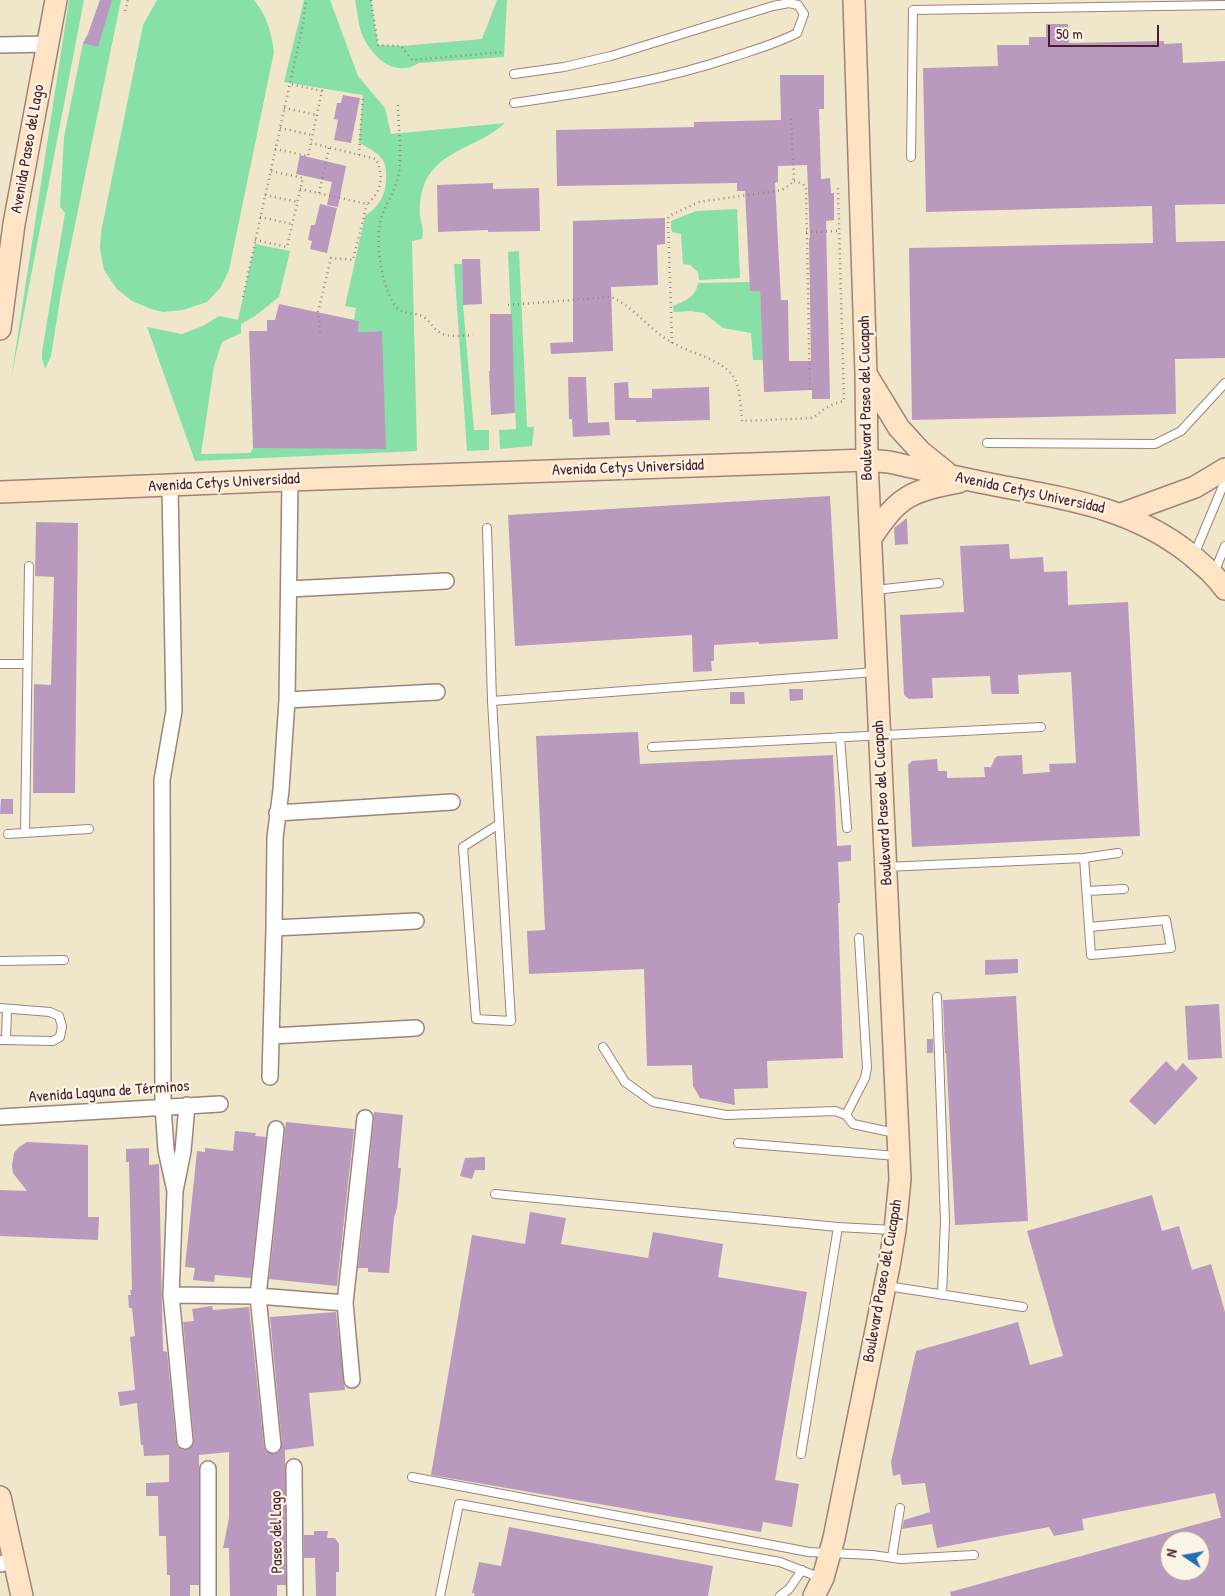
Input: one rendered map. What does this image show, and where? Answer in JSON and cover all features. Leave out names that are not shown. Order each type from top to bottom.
[{"type":"main road","name":"Avenida Paseo del Lago","points":[[0,329],[14,224],[56,0]]},
{"type":"main road","name":"Boulevard Paseo del Cucapah","points":[[818,1587],[830,1553],[885,1286],[896,1230],[900,1179],[867,460],[854,0]]},
{"type":"main road","points":[[866,374],[899,428],[921,452],[960,478]]},
{"type":"main road","name":"Avenida Cetys Universidad","points":[[0,492],[867,460],[889,462],[1082,502],[1121,514],[1147,525],[1175,542],[1219,581]]},
{"type":"main road","points":[[1121,514],[1195,486],[1225,469]]},
{"type":"main road","points":[[871,538],[885,516],[897,504],[912,494],[960,478]]},
{"type":"main road","points":[[0,1498],[6,1562],[22,1596]]},
{"type":"street","points":[[0,45],[47,44]]},
{"type":"street","points":[[270,1077],[275,838],[281,790],[287,700],[290,480]]},
{"type":"street","points":[[170,486],[174,711],[162,780],[163,1106],[166,1150],[175,1191]]},
{"type":"street","points":[[289,589],[446,581]]},
{"type":"street","points":[[287,700],[437,692]]},
{"type":"street","points":[[277,814],[452,802]]},
{"type":"street","points":[[274,928],[416,921]]},
{"type":"street","points":[[272,1036],[416,1028]]},
{"type":"street","name":"Avenida Laguna de Términos","points":[[0,1117],[220,1104]]},
{"type":"street","points":[[185,1441],[171,1295],[175,1191],[183,1151],[188,1105]]},
{"type":"street","points":[[352,1380],[345,1303],[365,1118]]},
{"type":"street","points":[[273,1445],[258,1296],[276,1129]]},
{"type":"street","points":[[171,1295],[258,1296],[345,1303]]},
{"type":"street","name":"Paseo del Lago","points":[[294,1467],[295,1596]]},
{"type":"street","points":[[208,1469],[208,1596]]},
{"type":"lane","points":[[514,74],[564,67],[611,56],[773,6],[789,3],[798,5],[804,14],[797,33],[783,40],[714,64],[656,80],[610,89],[514,103]]},
{"type":"lane","points":[[910,157],[914,10],[1225,5]]},
{"type":"lane","points":[[987,444],[1155,444],[1181,432],[1225,383]]},
{"type":"lane","points":[[1193,557],[1225,481]]},
{"type":"lane","points":[[487,528],[492,701],[511,1021],[476,1019],[463,847],[499,824]]},
{"type":"lane","points":[[1219,581],[1225,546]]},
{"type":"lane","points":[[25,833],[29,566]]},
{"type":"lane","points":[[874,590],[939,583]]},
{"type":"lane","points":[[0,664],[27,664]]},
{"type":"lane","points":[[492,701],[877,672]]},
{"type":"lane","points":[[652,747],[1041,727]]},
{"type":"lane","points":[[840,737],[847,828]]},
{"type":"lane","points":[[8,834],[88,829]]},
{"type":"lane","points":[[886,867],[1084,858],[1118,853]]},
{"type":"lane","points":[[1084,858],[1091,955],[1170,948],[1166,920],[1089,927]]},
{"type":"lane","points":[[1087,891],[1124,889]]},
{"type":"lane","points":[[846,1115],[867,1068],[859,938]]},
{"type":"lane","points":[[0,960],[64,960]]},
{"type":"lane","points":[[937,997],[945,1222],[942,1295]]},
{"type":"lane","points":[[4,1009],[50,1012],[59,1016],[62,1026],[60,1037],[53,1041],[3,1040],[4,1009]]},
{"type":"lane","points":[[602,1047],[625,1082],[653,1102],[726,1115],[835,1111],[846,1115],[853,1124],[898,1134]]},
{"type":"lane","points":[[738,1143],[899,1157]]},
{"type":"lane","points":[[495,1194],[838,1227],[896,1230]]},
{"type":"lane","points":[[801,1454],[838,1227]]},
{"type":"lane","points":[[885,1286],[1023,1308]]},
{"type":"lane","points":[[412,1477],[799,1550],[901,1559],[974,1555]]},
{"type":"lane","points":[[440,1596],[459,1504],[780,1562],[802,1570],[818,1587]]},
{"type":"lane","points":[[892,1557],[900,1508]]},
{"type":"lane","points":[[780,1596],[789,1589],[802,1570]]},
{"type":"path","points":[[125,11],[128,0]]},
{"type":"path","points":[[243,297],[303,24],[306,0]]},
{"type":"path","points":[[371,0],[378,45],[401,46],[412,60],[504,52]]},
{"type":"path","points":[[275,149],[308,156],[311,143],[322,91],[290,84]]},
{"type":"path","points":[[358,154],[363,95]]},
{"type":"path","points":[[398,105],[400,167],[395,187],[378,231],[385,282],[394,304],[402,311],[408,314],[421,315],[426,318],[435,330],[448,336],[473,335]]},
{"type":"path","points":[[284,108],[317,115]]},
{"type":"path","points":[[791,116],[794,181]]},
{"type":"path","points":[[280,128],[312,135]]},
{"type":"path","points":[[311,143],[376,159],[382,178],[374,197],[367,204],[353,260],[331,258],[318,312],[320,332]]},
{"type":"path","points":[[319,193],[329,148]]},
{"type":"path","points":[[255,240],[287,247],[298,202],[303,178],[270,171]]},
{"type":"path","points":[[794,181],[806,187],[810,393]]},
{"type":"path","points":[[672,343],[669,216],[699,202],[782,190],[794,181]]},
{"type":"path","points":[[508,305],[611,297],[622,302],[672,343],[725,367],[735,378],[742,406],[742,421],[813,418],[822,409],[844,401],[838,188]]},
{"type":"path","points":[[300,189],[367,204]]},
{"type":"path","points":[[265,195],[298,202]]},
{"type":"path","points":[[260,217],[292,224]]},
{"type":"path","points":[[806,232],[840,231]]},
{"type":"green space","points":[[69,0],[84,0],[11,380]]},
{"type":"green space","points":[[100,0],[121,0],[61,293],[51,356],[45,369],[42,352],[65,213],[60,207],[64,137],[83,43]]},
{"type":"green space","points":[[157,0],[254,0],[268,24],[274,52],[229,270],[221,287],[207,302],[183,310],[163,312],[132,301],[117,289],[104,270],[100,249],[101,232],[143,25]]},
{"type":"green space","points":[[304,0],[330,0],[358,76],[385,108],[391,134],[505,123],[495,131],[441,162],[432,171],[422,190],[420,219],[423,236],[422,239],[412,241],[417,451],[195,461],[147,327],[182,334],[203,326],[219,316],[238,320],[255,244],[290,251],[279,297],[255,316],[241,324],[241,333],[222,342],[214,366],[201,454],[250,453],[253,448],[381,331],[358,332],[359,321],[354,320],[356,308],[345,306],[365,216],[378,204],[385,190],[385,165],[377,154],[359,143],[363,95],[284,82]]},
{"type":"green space","points":[[355,0],[371,0],[378,45],[401,46],[482,39],[497,0],[507,0],[504,57],[419,63],[400,68],[392,66],[376,56],[365,41],[360,28]]},
{"type":"green space","points":[[737,209],[740,278],[699,280],[698,272],[690,265],[683,264],[681,234],[672,232],[671,221],[696,211]]},
{"type":"green space","points":[[519,251],[527,427],[534,427],[532,446],[500,449],[499,430],[516,429],[508,252]]},
{"type":"green space","points":[[454,264],[462,264],[463,305],[474,430],[489,430],[489,450],[467,451]]},
{"type":"green space","points":[[750,282],[750,291],[760,291],[763,360],[753,360],[751,333],[723,328],[704,313],[691,311],[674,312],[673,306],[692,295],[698,283]]},
{"type":"building","points":[[100,0],[112,0],[98,47],[83,43]]},
{"type":"building","points":[[1046,24],[1068,24],[1069,43],[1164,41],[1164,44],[1182,43],[1183,63],[1225,61],[1225,204],[1175,205],[1176,242],[1225,241],[1225,358],[1175,359],[1176,414],[912,420],[909,248],[1153,243],[1152,206],[926,212],[923,68],[998,66],[997,45],[1029,45],[1029,37],[1046,37]]},
{"type":"building","points":[[780,75],[824,75],[824,109],[819,109],[821,179],[830,178],[831,193],[834,193],[834,220],[826,221],[830,399],[812,399],[812,390],[764,392],[760,291],[750,291],[745,191],[737,191],[737,183],[557,186],[556,130],[694,127],[694,122],[781,120]],"holes":[[[807,165],[810,238],[811,361],[789,361],[788,300],[781,300],[775,183],[778,182],[778,166]]]},
{"type":"building","points":[[343,95],[360,98],[351,143],[334,140],[338,120],[334,119],[337,103],[341,103]]},
{"type":"building","points":[[300,155],[346,166],[338,207],[327,205],[332,182],[296,174]]},
{"type":"building","points":[[493,183],[493,189],[539,188],[540,231],[488,232],[488,230],[438,232],[437,185]]},
{"type":"building","points":[[320,204],[337,208],[327,253],[310,249],[312,241],[308,240],[311,225],[315,225]]},
{"type":"building","points":[[665,218],[665,244],[657,245],[658,285],[611,287],[613,351],[551,354],[550,343],[573,342],[573,221]]},
{"type":"building","points":[[462,259],[480,259],[482,304],[463,305]]},
{"type":"building","points":[[279,304],[359,321],[358,332],[382,331],[386,449],[253,448],[249,331],[267,331],[267,320],[275,320]]},
{"type":"building","points":[[490,314],[512,314],[515,413],[491,415],[489,371]]},
{"type":"building","points":[[568,377],[586,377],[588,423],[609,422],[610,435],[573,437],[572,419],[569,419]]},
{"type":"building","points":[[628,382],[629,398],[652,398],[652,389],[709,387],[710,420],[636,422],[636,420],[615,420],[614,383]]},
{"type":"building","points":[[830,496],[838,639],[714,645],[714,661],[711,661],[712,671],[693,672],[692,635],[515,646],[508,515]]},
{"type":"building","points":[[907,518],[908,544],[895,545],[894,528]]},
{"type":"building","points":[[36,522],[78,523],[75,793],[33,793],[34,684],[51,685],[54,577],[35,576]]},
{"type":"building","points":[[1009,544],[1010,559],[1043,557],[1044,572],[1067,571],[1068,605],[1128,602],[1140,836],[912,847],[908,765],[912,761],[937,759],[938,771],[947,771],[947,778],[985,777],[984,767],[991,767],[998,756],[1022,755],[1023,774],[1050,772],[1049,764],[1076,763],[1071,672],[1018,675],[1019,694],[992,694],[990,676],[932,678],[933,698],[909,699],[904,695],[900,615],[964,612],[960,546]]},
{"type":"building","points":[[789,689],[803,689],[803,700],[790,701]]},
{"type":"building","points":[[730,692],[744,692],[745,704],[730,704]]},
{"type":"building","points":[[638,732],[640,764],[833,755],[837,846],[851,845],[851,861],[838,862],[843,1058],[767,1061],[768,1088],[734,1089],[735,1105],[700,1098],[693,1086],[692,1065],[647,1066],[644,969],[529,974],[527,931],[545,930],[536,736]]},
{"type":"building","points":[[1,799],[13,799],[13,814],[0,814]]},
{"type":"building","points":[[1018,959],[1018,973],[985,975],[985,960]]},
{"type":"building","points":[[1016,996],[1028,1221],[955,1225],[943,1000]]},
{"type":"building","points":[[1219,1004],[1222,1058],[1188,1060],[1185,1006]]},
{"type":"building","points":[[927,1039],[933,1039],[933,1053],[927,1053]]},
{"type":"building","points":[[1166,1061],[1176,1071],[1183,1063],[1198,1078],[1155,1125],[1129,1101]]},
{"type":"building","points":[[374,1112],[403,1115],[398,1168],[401,1168],[389,1273],[368,1272],[368,1268],[358,1268]]},
{"type":"building","points":[[286,1122],[354,1129],[337,1286],[269,1279]]},
{"type":"building","points":[[235,1131],[256,1133],[255,1136],[266,1137],[251,1278],[215,1275],[214,1282],[193,1280],[195,1268],[185,1267],[197,1151],[205,1152],[205,1148],[233,1151]]},
{"type":"building","points":[[27,1142],[88,1145],[88,1217],[99,1217],[98,1240],[0,1236],[0,1190],[27,1191],[13,1173],[12,1166],[14,1153]]},
{"type":"building","points":[[149,1148],[149,1165],[159,1164],[163,1351],[167,1352],[178,1447],[186,1450],[193,1445],[194,1441],[183,1322],[194,1321],[192,1309],[212,1306],[213,1310],[249,1307],[264,1446],[266,1451],[273,1454],[279,1452],[282,1444],[270,1317],[336,1312],[345,1390],[309,1393],[314,1446],[285,1450],[286,1585],[277,1585],[277,1596],[230,1596],[229,1548],[223,1548],[229,1518],[229,1452],[199,1455],[199,1585],[190,1585],[190,1596],[170,1596],[170,1575],[167,1575],[166,1536],[159,1536],[158,1496],[146,1496],[146,1483],[169,1482],[169,1455],[144,1456],[143,1445],[141,1445],[137,1403],[120,1406],[118,1392],[135,1390],[130,1337],[135,1336],[132,1308],[129,1308],[128,1295],[131,1295],[130,1290],[132,1290],[129,1162],[126,1162],[126,1149]]},
{"type":"building","points":[[485,1157],[485,1170],[475,1170],[472,1179],[460,1176],[465,1158]]},
{"type":"building","points":[[1152,1195],[1162,1231],[1179,1226],[1192,1270],[1211,1264],[1225,1312],[1225,1596],[951,1596],[950,1592],[1160,1534],[1160,1581],[1210,1581],[1210,1531],[1172,1531],[1223,1517],[1221,1517],[1215,1493],[1082,1519],[1084,1530],[1054,1536],[1049,1527],[937,1548],[932,1524],[902,1529],[904,1520],[930,1512],[925,1483],[902,1485],[900,1474],[893,1476],[891,1462],[916,1351],[1018,1322],[1030,1365],[1063,1356],[1027,1231]]},
{"type":"building","points":[[530,1212],[566,1218],[561,1244],[648,1258],[653,1232],[723,1244],[718,1277],[807,1292],[775,1480],[799,1484],[792,1527],[763,1522],[761,1532],[431,1475],[472,1235],[525,1244]]},
{"type":"building","points":[[509,1527],[713,1566],[708,1596],[474,1596],[475,1593],[472,1593],[479,1562],[501,1566]]},
{"type":"building","points":[[314,1531],[328,1531],[327,1538],[335,1538],[339,1544],[339,1572],[336,1572],[336,1596],[316,1596],[315,1558],[304,1558],[304,1535],[314,1535]]}]
